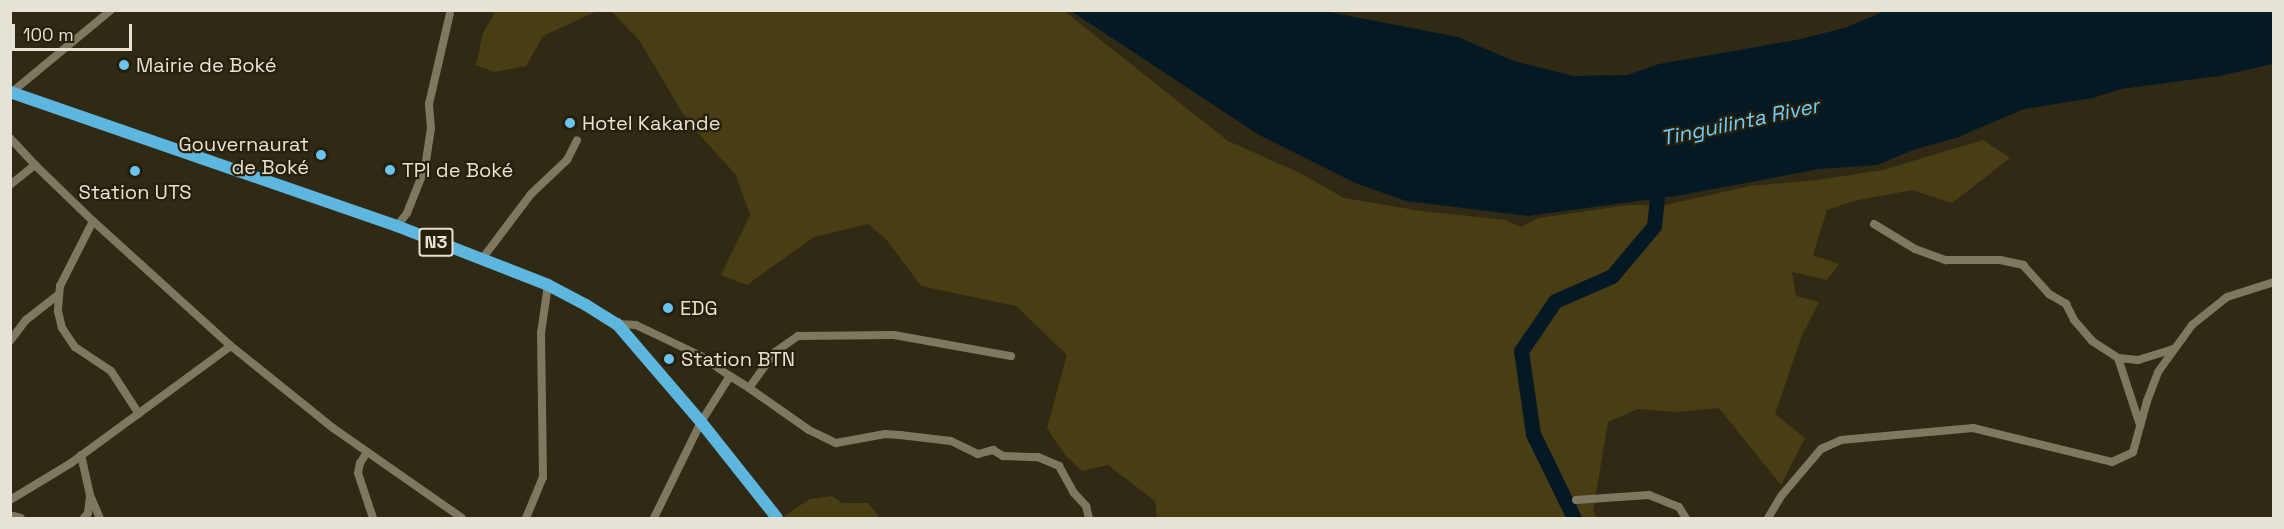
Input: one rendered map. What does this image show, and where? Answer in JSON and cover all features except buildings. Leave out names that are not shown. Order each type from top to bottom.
[{"type":"highway","name":"N3","points":[[11,92],[397,226],[548,285],[617,324],[700,422],[777,519]]},
{"type":"street","points":[[11,92],[111,10]]},
{"type":"street","points":[[397,226],[408,213],[425,168],[431,128],[429,104],[450,13]]},
{"type":"street","points":[[10,138],[34,165],[93,221],[231,346],[367,452],[462,519]]},
{"type":"street","points":[[482,259],[531,194],[567,160],[577,140]]},
{"type":"street","points":[[10,185],[34,165]]},
{"type":"street","points":[[93,221],[60,286],[58,312],[62,328],[75,347],[111,371],[139,414]]},
{"type":"street","points":[[1874,224],[1915,249],[1946,260],[1976,258],[2023,265],[2049,294],[2066,304],[2074,320],[2092,341],[2118,358],[2138,360],[2173,349]]},
{"type":"street","points":[[1768,519],[1782,495],[1821,449],[1841,440],[1973,428],[2112,462],[2133,452],[2147,401],[2158,372],[2192,325],[2227,297],[2274,282]]},
{"type":"street","points":[[526,519],[543,477],[541,333],[548,285]]},
{"type":"street","points":[[10,341],[26,320],[59,294]]},
{"type":"street","points":[[617,324],[636,325],[701,356],[809,430],[836,443],[885,434],[900,435],[951,441],[978,454],[993,450],[1003,456],[1038,457],[1059,466],[1074,494],[1086,506],[1089,519]]},
{"type":"street","points":[[749,388],[775,352],[798,336],[894,335],[1011,356]]},
{"type":"street","points":[[10,501],[81,455],[231,346]]},
{"type":"street","points":[[2118,358],[2141,428]]},
{"type":"street","points":[[654,519],[700,422],[730,376]]},
{"type":"street","points":[[367,452],[360,463],[358,473],[373,519]]},
{"type":"street","points":[[81,455],[90,495],[100,519]]},
{"type":"street","points":[[84,519],[88,513],[90,495]]},
{"type":"street","points":[[1576,500],[1649,495],[1679,507],[1686,519]]},
{"type":"street","points":[[10,515],[21,519]]},
{"type":"shaded area","points":[[496,11],[597,11],[543,36],[526,66],[494,72],[476,65],[483,33]]},
{"type":"shaded area","points":[[611,11],[1064,11],[1228,141],[1300,173],[1344,198],[1421,211],[1505,220],[1521,227],[1539,218],[1629,205],[1665,205],[1750,186],[1817,180],[1883,170],[1983,140],[2010,158],[1952,203],[1912,190],[1853,201],[1827,210],[1813,255],[1839,264],[1827,280],[1792,272],[1796,296],[1819,302],[1802,335],[1775,414],[1805,438],[1781,485],[1719,408],[1677,412],[1638,409],[1608,422],[1593,511],[1597,518],[1157,518],[1155,501],[1108,465],[1082,471],[1066,456],[1047,428],[1067,355],[1016,306],[921,286],[887,240],[868,224],[814,237],[747,285],[721,275],[750,215],[736,175],[688,122],[639,40]]},
{"type":"shaded area","points":[[832,496],[842,503],[868,503],[880,518],[786,518],[784,516],[810,499]]},
{"type":"water","name":"Tinguilinta River","points":[[2273,10],[2273,64],[2219,76],[2121,89],[2093,98],[2024,109],[1956,138],[1913,150],[1877,165],[1819,169],[1682,195],[1528,216],[1406,201],[1355,183],[1259,135],[1071,11],[1324,11],[1458,37],[1514,61],[1573,76],[1627,75],[1659,64],[1801,39],[1844,28],[1885,11]]},
{"type":"waterway","points":[[1574,518],[1533,434],[1521,351],[1555,301],[1612,276],[1654,226],[1659,180]]},
{"type":"place","name":"Mairie de Boké","points":[[124,65]]},
{"type":"place","name":"Hotel Kakande","points":[[570,123]]},
{"type":"place","name":"Gouvernaurat de Boké","points":[[321,155]]},
{"type":"place","name":"TPI de Boké","points":[[390,170]]},
{"type":"place","name":"Station UTS","points":[[135,171]]},
{"type":"place","name":"EDG","points":[[668,308]]},
{"type":"place","name":"Station BTN","points":[[669,359]]}]
